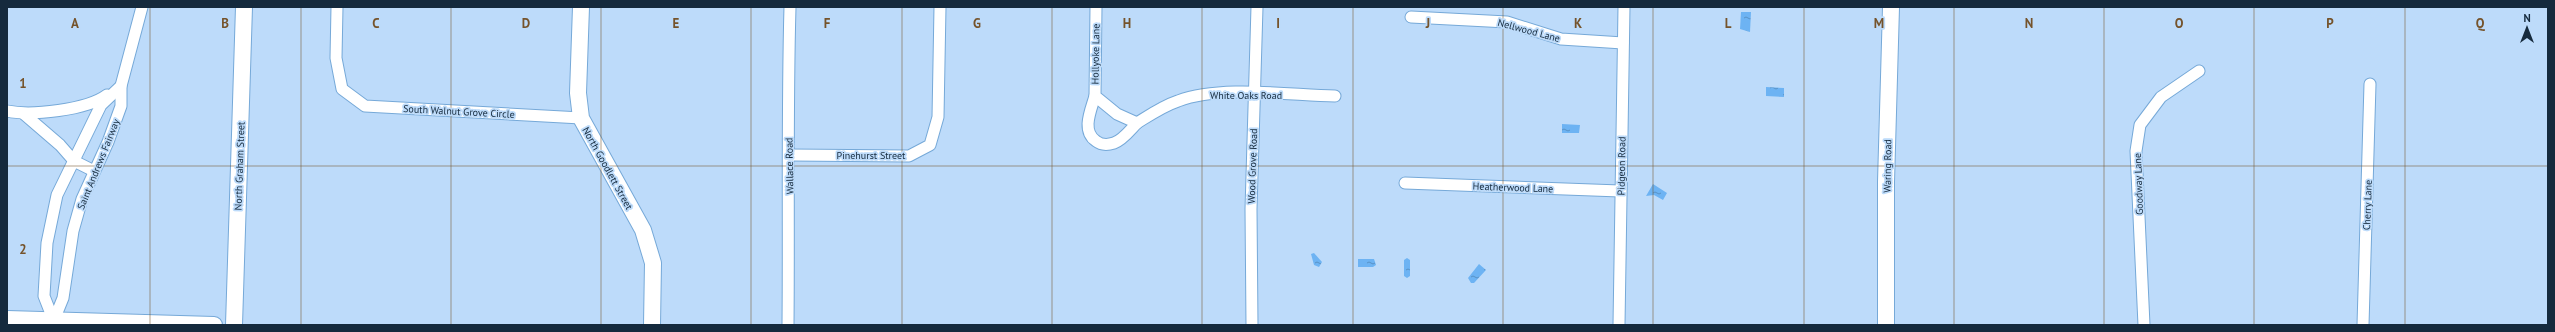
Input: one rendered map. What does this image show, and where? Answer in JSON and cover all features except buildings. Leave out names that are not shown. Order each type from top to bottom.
[{"type":"main road","name":"North Graham Street","points":[[234,325],[244,7]]},
{"type":"main road","name":"North Goodlett Street","points":[[581,7],[578,93],[581,118],[642,230],[653,263],[652,325]]},
{"type":"main road","name":"Waring Road","points":[[1886,325],[1886,182],[1891,7]]},
{"type":"main road","points":[[7,319],[52,322],[214,325]]},
{"type":"street","name":"Saint Andrews Fairway","points":[[52,322],[63,298],[73,231],[82,199],[108,142],[120,106],[121,86],[142,7]]},
{"type":"street","name":"South Walnut Grove Circle","points":[[337,7],[336,58],[342,89],[365,106],[581,118]]},
{"type":"street","name":"Wallace Road","points":[[788,325],[790,155],[787,103],[790,7]]},
{"type":"street","name":"Pinehurst Street","points":[[790,155],[909,156],[930,145],[938,117],[940,7]]},
{"type":"street","name":"Hollyoke Lane","points":[[1096,7],[1095,96],[1117,114],[1137,123]]},
{"type":"street","name":"Wood Grove Road","points":[[1252,325],[1251,209],[1257,7]]},
{"type":"street","name":"Pidgeon Road","points":[[1619,325],[1624,7]]},
{"type":"street","name":"Nellwood Lane","points":[[1411,17],[1507,22],[1561,39],[1623,43]]},
{"type":"street","name":"Goodway Lane","points":[[2144,325],[2136,151],[2140,125],[2161,97],[2199,71]]},
{"type":"street","name":"Cherry Lane","points":[[2363,325],[2370,84]]},
{"type":"street","name":"Saint Andrews Fairway","points":[[52,322],[44,296],[47,243],[57,195],[101,104],[121,86]]},
{"type":"street","points":[[7,111],[24,114],[58,110],[95,101],[121,86]]},
{"type":"street","name":"White Oaks Road","points":[[1095,96],[1088,128],[1089,134],[1100,144],[1115,143],[1137,123],[1166,106],[1192,97],[1219,93],[1335,96]]},
{"type":"street","points":[[24,114],[60,145],[74,161],[94,171]]},
{"type":"street","name":"Heatherwood Lane","points":[[1405,183],[1620,191]]},
{"type":"water","points":[[1741,12],[1751,12],[1750,32],[1740,29]]},
{"type":"water","points":[[1766,87],[1784,88],[1784,97],[1766,96]]},
{"type":"water","points":[[1562,124],[1580,125],[1579,133],[1562,133]]},
{"type":"water","points":[[1653,184],[1667,193],[1663,200],[1654,195],[1646,196]]},
{"type":"water","points":[[1314,253],[1322,262],[1319,267],[1314,265],[1311,254]]},
{"type":"water","points":[[1407,258],[1410,260],[1410,276],[1407,278],[1404,276],[1404,260]]},
{"type":"water","points":[[1358,259],[1374,259],[1376,265],[1373,267],[1358,267]]},
{"type":"water","points":[[1479,264],[1486,270],[1474,283],[1471,283],[1468,278]]}]
